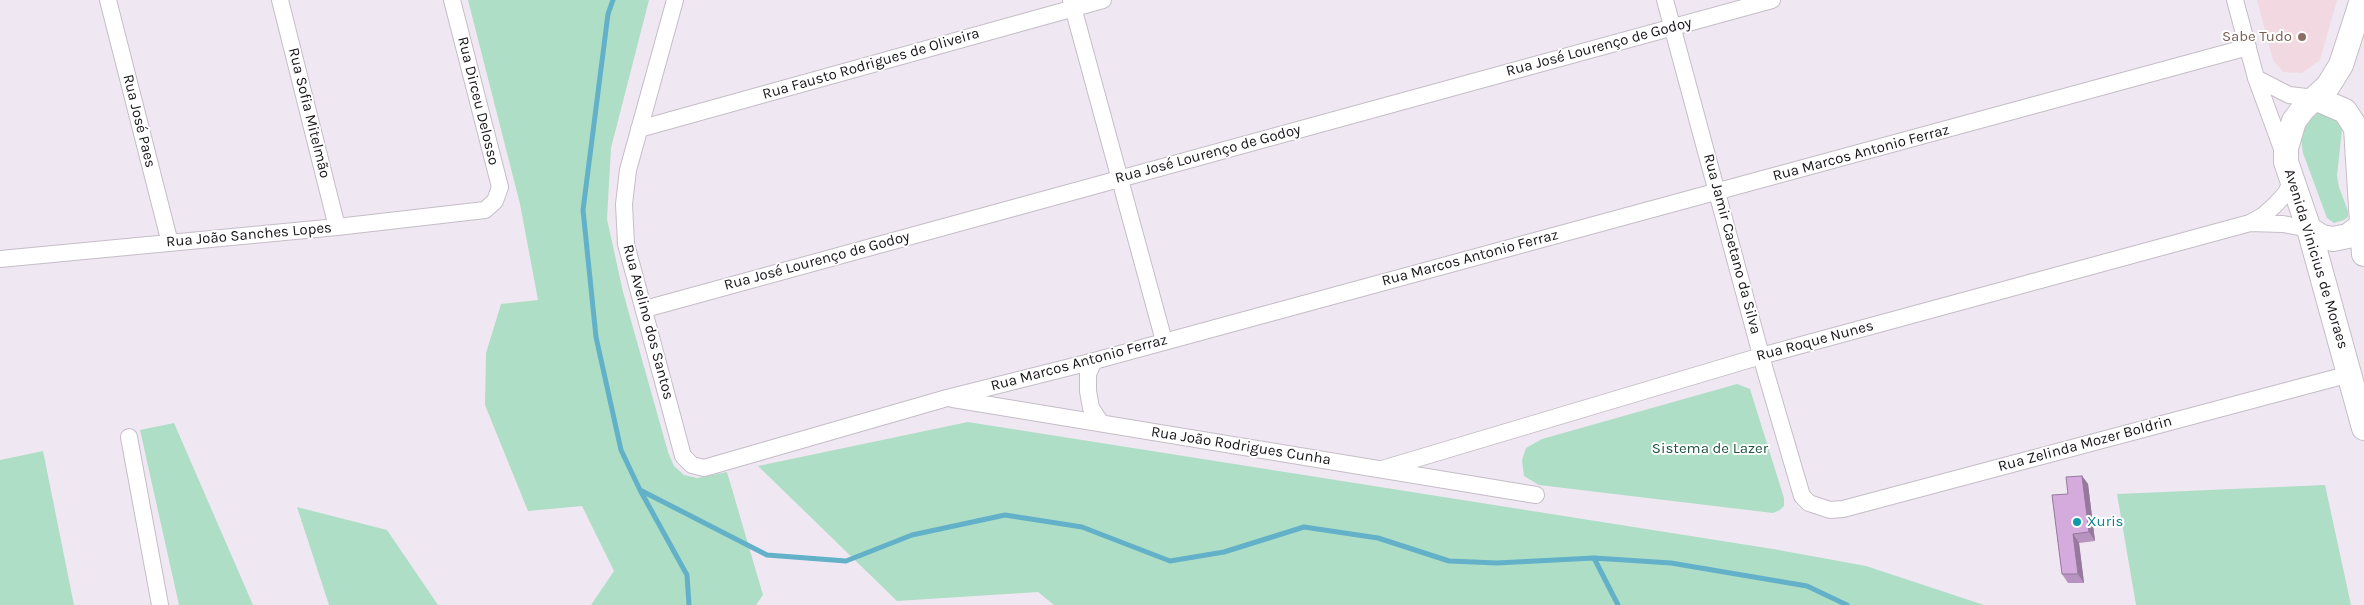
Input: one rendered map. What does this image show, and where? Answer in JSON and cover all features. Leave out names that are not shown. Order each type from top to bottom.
[{"type":"main road","name":"Avenida Vinicius de Moraes","points":[[2362,0],[2341,65],[2328,86],[2302,109],[2288,134],[2289,171],[2309,228],[2364,428]]},
{"type":"main road","points":[[2315,98],[2336,105],[2351,117],[2356,128],[2361,150],[2364,254]]},
{"type":"main road","name":"Rua Roque Nunes","points":[[2309,228],[2322,237],[2333,239],[2348,236],[2363,224]]},
{"type":"street","name":"Rua José Paes","points":[[108,0],[170,243]]},
{"type":"street","name":"Rua Sofia Mitelmão","points":[[280,0],[337,227]]},
{"type":"street","name":"Rua Dirceu Delosso","points":[[452,0],[500,186],[495,201]]},
{"type":"street","name":"Rua Avelino dos Santos","points":[[675,0],[628,170],[624,204],[626,244],[683,456],[692,465]]},
{"type":"street","name":"Rua Fausto Rodrigues de Oliveira","points":[[639,129],[1072,4],[1103,0]]},
{"type":"street","name":"Rua Jamir Caetano da Silva","points":[[1665,0],[1719,192],[1761,356],[1802,496],[1820,508]]},
{"type":"street","name":"Rua José Lourenço de Godoy","points":[[645,309],[1772,0]]},
{"type":"street","points":[[2235,0],[2256,78],[2289,171]]},
{"type":"street","points":[[1072,4],[1164,341]]},
{"type":"street","name":"Rua Marcos Antonio Ferraz","points":[[692,465],[704,468],[947,398],[1094,361],[2248,47]]},
{"type":"street","points":[[2256,78],[2289,96],[2315,98]]},
{"type":"street","name":"Rua Roque Nunes","points":[[1382,469],[1761,356],[2250,223],[2264,215],[2286,193],[2289,171]]},
{"type":"street","name":"Rua João Sanches Lopes","points":[[0,259],[337,227],[485,210],[495,201]]},
{"type":"street","name":"Rua Roque Nunes","points":[[2250,223],[2283,224],[2309,228]]},
{"type":"street","points":[[1094,361],[1088,374],[1088,391],[1090,408],[1101,423]]},
{"type":"street","name":"Rua Zelinda Mozer Boldrin","points":[[1820,508],[1843,509],[2350,374]]},
{"type":"street","name":"Rua João Rodrigues Cunha","points":[[947,398],[1536,495]]},
{"type":"street","points":[[129,437],[160,605]]},
{"type":"shaded area","points":[[2257,0],[2337,0],[2320,60],[2302,73],[2283,72],[2273,60]]},
{"type":"green space","points":[[468,0],[649,0],[611,148],[607,219],[623,292],[668,452],[674,466],[684,475],[697,478],[727,472],[763,595],[756,605],[591,605],[614,571],[582,506],[528,511],[485,405],[486,353],[501,304],[538,300],[520,204]]},
{"type":"green space","points":[[2318,113],[2331,114],[2339,121],[2342,129],[2337,176],[2348,211],[2348,217],[2334,223],[2327,218],[2303,153],[2301,139],[2305,124]]},
{"type":"green space","name":"Sistema de Lazer","points":[[1737,384],[1750,389],[1784,498],[1784,506],[1780,510],[1773,513],[1539,485],[1524,476],[1522,460],[1526,448],[1542,439]]},
{"type":"green space","points":[[968,422],[1773,549],[1866,566],[1984,605],[1054,605],[1038,592],[897,601],[758,466]]},
{"type":"green space","points":[[174,423],[253,605],[179,605],[140,430]]},
{"type":"green space","points":[[43,451],[74,605],[0,605],[0,460]]},
{"type":"green space","points":[[2325,485],[2351,605],[2136,605],[2117,494]]},
{"type":"green space","points":[[297,507],[387,530],[438,605],[329,605]]},
{"type":"building","points":[[2082,476],[2089,532],[2073,534],[2078,574],[2062,574],[2052,495],[2068,494],[2066,477]]},
{"type":"waterway","points":[[613,0],[608,14],[583,210],[596,337],[621,450],[640,490],[687,575],[689,605]]},
{"type":"waterway","points":[[640,490],[767,555],[846,561],[912,535],[1005,515],[1082,527],[1170,561],[1224,552],[1304,527],[1378,538],[1449,561],[1497,563],[1594,558],[1671,563],[1807,586],[1847,605]]},
{"type":"waterway","points":[[1594,558],[1618,605]]},
{"type":"place","name":"Sabe Tudo","points":[[2302,37]]},
{"type":"place","name":"Xuris","points":[[2077,522]]}]
